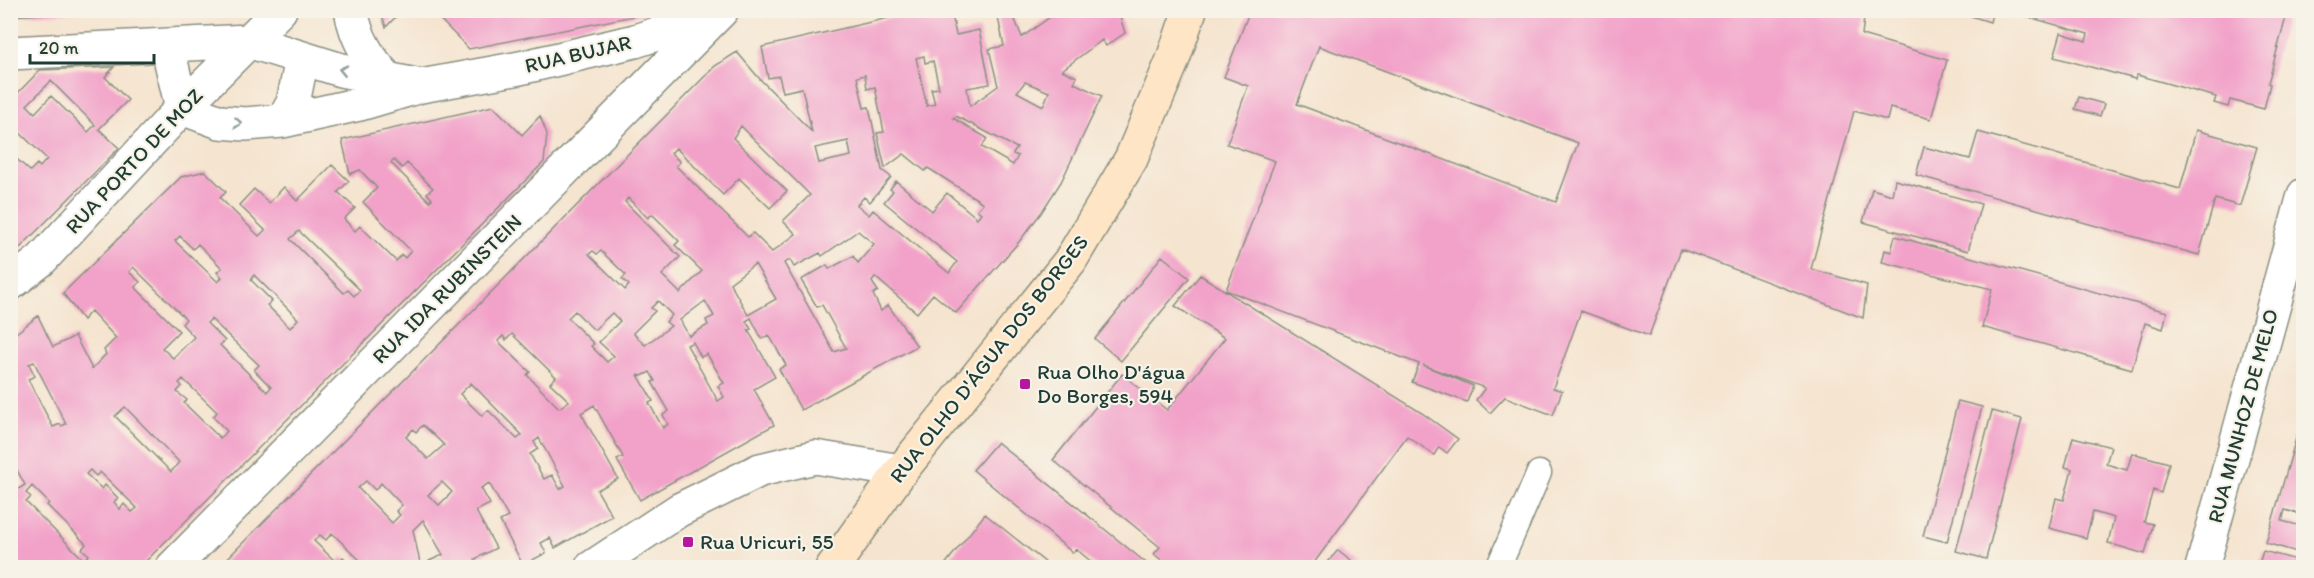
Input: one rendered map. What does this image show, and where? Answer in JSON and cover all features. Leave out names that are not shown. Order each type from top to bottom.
[{"type":"main road","name":"RUA OLHO D'ÁGUA DOS BORGES","points":[[832,567],[901,471],[1070,261],[1131,159],[1172,62],[1190,10]]},
{"type":"street","name":"RUA PORTO DE MOZ","points":[[10,284],[41,261],[182,108],[280,10]]},
{"type":"street","points":[[351,10],[361,44],[371,61],[388,79]]},
{"type":"street","name":"RUA BUJAR","points":[[182,108],[220,122],[245,124],[283,121],[360,104],[420,86],[520,69],[635,42],[725,11]]},
{"type":"street","name":"RUA IDA RUBINSTEIN","points":[[172,567],[725,11]]},
{"type":"street","points":[[10,53],[248,41]]},
{"type":"street","name":"RUA BUJAR","points":[[248,41],[341,70],[420,86]]},
{"type":"street","points":[[167,45],[182,108]]},
{"type":"street","points":[[283,121],[293,103],[302,59]]},
{"type":"street","name":"RUA MUNHOZ DE MELO","points":[[2202,567],[2304,195]]},
{"type":"street","points":[[591,567],[679,510],[760,470],[815,457],[901,471]]},
{"type":"lane","points":[[1498,567],[1539,472]]},
{"type":"building","points":[[10,10],[77,10],[77,12],[10,16]]},
{"type":"building","points":[[380,10],[402,10],[386,27]]},
{"type":"building","points":[[431,10],[654,10],[654,12],[469,49]]},
{"type":"building","points":[[923,10],[951,10],[956,35],[979,30],[990,84],[967,88],[970,106],[998,86],[989,49],[1004,46],[997,13],[1011,10],[1022,37],[1057,12],[1055,10],[1118,10],[1125,33],[1106,46],[1102,40],[1062,70],[1077,77],[1074,83],[1102,96],[1061,182],[1041,213],[1018,243],[956,313],[933,294],[917,313],[875,277],[872,282],[878,291],[873,294],[881,311],[888,305],[917,346],[801,410],[779,369],[786,365],[769,335],[762,339],[751,318],[746,321],[751,329],[748,330],[775,377],[754,389],[774,425],[640,500],[617,460],[623,457],[594,405],[581,413],[618,479],[597,490],[612,516],[555,548],[550,538],[541,543],[546,553],[523,565],[500,521],[508,517],[489,483],[481,488],[490,504],[476,511],[496,548],[475,559],[480,567],[430,567],[429,561],[443,555],[423,520],[413,530],[421,567],[367,567],[332,533],[326,540],[320,535],[314,541],[337,563],[343,557],[353,567],[219,567],[715,66],[737,52],[812,132],[802,88],[783,92],[779,76],[768,78],[762,47]],"holes":[[[924,56],[925,63],[933,61],[939,88],[931,89],[935,104],[927,106],[916,58]],[[865,75],[867,89],[875,87],[884,132],[877,133],[885,168],[904,154],[925,171],[928,168],[983,203],[977,210],[981,213],[977,218],[947,193],[932,211],[896,181],[890,189],[893,191],[884,202],[957,262],[949,273],[873,210],[869,215],[857,205],[864,197],[870,202],[891,177],[882,170],[869,107],[864,108],[857,77]],[[1025,82],[1049,92],[1043,106],[1017,92]],[[956,116],[1017,148],[1013,154],[1018,156],[1013,165],[982,147],[987,138],[953,118]],[[741,126],[810,195],[783,221],[796,234],[772,252],[753,233],[748,237],[676,166],[680,162],[671,153],[676,148],[723,195],[739,178],[770,208],[787,191],[733,138]],[[848,141],[851,156],[819,163],[815,148]],[[628,198],[648,218],[652,214],[679,241],[675,245],[702,271],[680,293],[662,275],[680,257],[625,202]],[[858,231],[874,244],[858,263],[853,256],[829,269],[827,265],[801,280],[817,307],[822,305],[846,348],[834,352],[784,263],[790,260],[794,267],[820,253],[822,256]],[[593,251],[597,254],[601,251],[626,275],[622,279],[629,285],[625,290],[589,254]],[[755,264],[776,299],[748,315],[730,283]],[[658,301],[672,315],[666,322],[671,326],[645,345],[633,333],[655,311],[651,308]],[[705,301],[714,316],[706,320],[708,325],[689,336],[680,320]],[[575,311],[594,330],[612,313],[620,321],[599,342],[614,356],[607,362],[591,346],[594,344],[568,318]],[[512,334],[556,377],[550,383],[569,401],[559,408],[527,375],[530,372],[498,341],[503,336],[506,340]],[[693,342],[701,357],[707,354],[724,383],[718,386],[724,397],[718,401],[687,345]],[[650,372],[655,381],[652,382],[669,411],[663,415],[668,424],[663,428],[649,403],[653,401],[638,375],[642,376]],[[471,383],[522,435],[517,439],[488,410],[482,416],[460,394]],[[423,425],[444,445],[428,459],[406,437],[413,429],[416,432]],[[539,438],[565,486],[560,489],[552,475],[544,479],[530,454],[538,449],[534,442]],[[366,481],[375,490],[381,483],[402,505],[396,511],[400,515],[392,523],[358,488]],[[442,482],[452,492],[439,505],[428,495]]]},
{"type":"building","points":[[1250,10],[1865,10],[1862,35],[1947,60],[1931,119],[1890,108],[1887,120],[1854,111],[1811,269],[1867,285],[1863,318],[1681,249],[1649,336],[1581,311],[1553,388],[1562,391],[1553,415],[1505,397],[1490,413],[1476,400],[1485,388],[1423,365],[1473,386],[1467,402],[1412,382],[1419,364],[1226,290],[1275,161],[1227,144],[1248,86],[1224,77]],"holes":[[[1319,46],[1578,143],[1556,202],[1297,104]]]},
{"type":"building","points":[[1952,10],[1993,10],[1990,22]]},
{"type":"building","points":[[2019,10],[2288,10],[2268,83],[2270,84],[2264,109],[2230,100],[2228,107],[2214,103],[2216,97],[2137,75],[2135,79],[2054,57],[2061,33],[2086,41],[2088,34],[2018,14]]},
{"type":"building","points":[[114,67],[105,77],[128,100],[99,129],[119,148],[10,258],[10,153],[30,171],[37,164],[40,167],[47,159],[19,132],[12,139],[16,143],[10,148],[10,101],[40,70]],"holes":[[[51,81],[95,125],[88,132],[51,96],[35,113],[27,105]]]},
{"type":"building","points":[[2079,97],[2104,104],[2100,116],[2075,109]]},
{"type":"building","points":[[493,106],[522,135],[540,116],[547,134],[544,162],[140,567],[22,567],[10,556],[10,494],[25,485],[10,457],[10,338],[38,316],[53,347],[75,336],[92,369],[106,354],[104,350],[116,338],[91,311],[83,320],[63,293],[181,177],[205,171],[226,192],[220,198],[259,236],[265,230],[239,205],[254,189],[269,203],[284,187],[297,201],[332,165],[349,181],[338,192],[355,208],[344,219],[355,231],[360,226],[396,261],[402,255],[405,258],[411,251],[363,202],[377,188],[360,170],[350,174],[342,140]],"holes":[[[394,160],[402,168],[407,163],[433,188],[427,193],[432,199],[429,201],[391,163]],[[299,231],[360,290],[354,296],[348,290],[344,293],[290,239]],[[180,236],[193,249],[198,244],[222,268],[217,272],[222,277],[218,282],[175,241]],[[133,267],[186,319],[182,324],[194,337],[173,358],[162,348],[179,331],[135,287],[140,282],[129,272]],[[254,275],[298,319],[290,328],[267,305],[272,301],[251,280]],[[211,319],[259,365],[254,370],[271,387],[267,392],[220,345],[225,341],[207,323]],[[34,362],[66,424],[53,427],[28,379],[35,376],[29,364]],[[183,379],[217,412],[213,417],[227,431],[220,438],[184,403],[187,400],[177,392],[182,386],[179,383]],[[125,407],[179,462],[171,472],[115,416]],[[90,470],[96,476],[100,472],[137,508],[132,512],[124,504],[120,509],[114,502],[118,498],[105,485],[102,489],[86,474]],[[32,486],[49,503],[47,505],[86,544],[82,549],[89,555],[84,560],[26,502],[31,497],[26,493]]]},
{"type":"building","points":[[2196,130],[2257,147],[2240,206],[2215,199],[2199,255],[1916,175],[1924,147],[1970,159],[1978,132],[2180,189]]},
{"type":"building","points":[[1895,180],[1981,204],[1968,251],[1863,222],[1872,189],[1892,195]]},
{"type":"building","points":[[1895,236],[2167,312],[2163,329],[2145,323],[2132,369],[1982,327],[1992,289],[1882,262],[1885,250],[1891,252]]},
{"type":"building","points":[[1162,256],[1189,278],[1121,361],[1095,339]]},
{"type":"building","points":[[1200,275],[1422,413],[1458,439],[1447,453],[1439,447],[1434,455],[1407,436],[1311,567],[1170,567],[1154,554],[1160,547],[1053,460],[1122,374],[1167,410],[1225,338],[1175,306]]},
{"type":"building","points":[[1958,401],[1982,407],[1947,542],[1923,536]]},
{"type":"building","points":[[1992,411],[2022,419],[1986,559],[1956,551]]},
{"type":"building","points":[[2297,435],[2304,437],[2304,515],[2285,510],[2282,521],[2301,526],[2304,522],[2304,554],[2266,543]]},
{"type":"building","points":[[2073,437],[2111,447],[2106,464],[2127,470],[2132,453],[2169,463],[2161,493],[2153,490],[2144,522],[2153,524],[2145,554],[2108,543],[2114,518],[2093,512],[2086,538],[2049,528],[2056,498],[2064,500],[2072,469],[2065,467]]},
{"type":"building","points":[[997,442],[1151,567],[1098,567],[1076,549],[1073,553],[973,470]]},
{"type":"building","points":[[985,514],[1051,567],[943,567]]},
{"type":"building","points":[[1338,550],[1360,567],[1324,567]]},
{"type":"building","points":[[2263,551],[2304,562],[2304,567],[2258,567]]},
{"type":"place","name":"Rua Olho D'água Do Borges, 594","points":[[1025,384]]},
{"type":"place","name":"Rua Uricuri, 55","points":[[688,542]]}]
